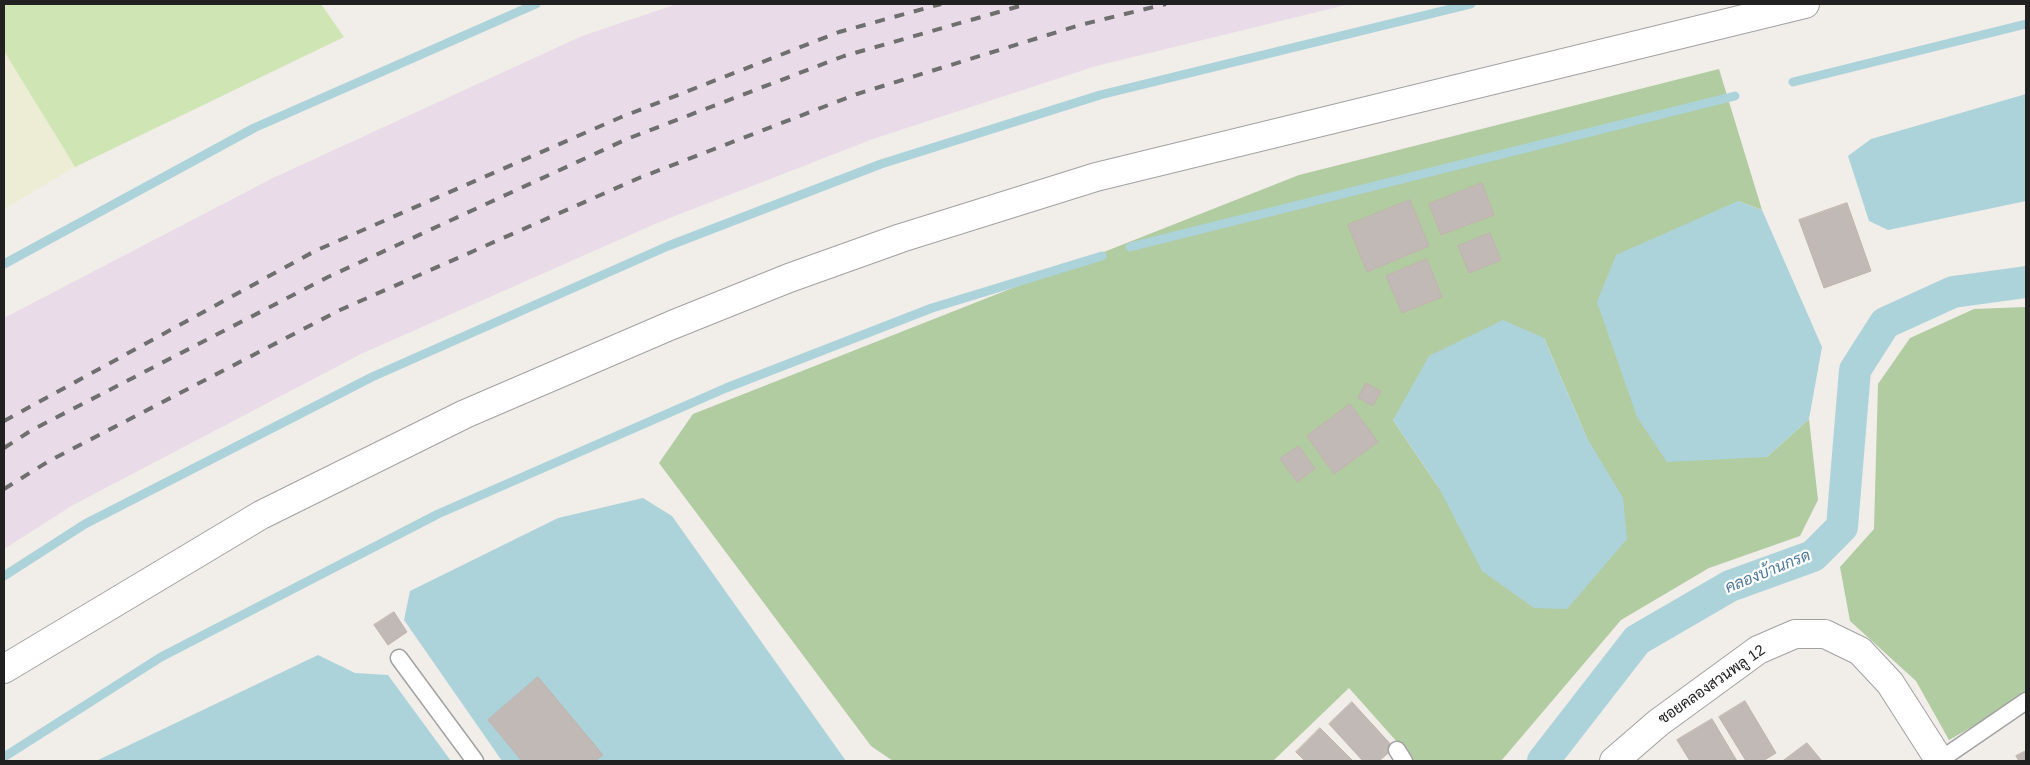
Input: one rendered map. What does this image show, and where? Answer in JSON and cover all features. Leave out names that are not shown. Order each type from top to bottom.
[{"type":"street","points":[[4,669],[261,515],[465,414],[663,328],[789,278],[901,238],[1096,177],[1806,4]]},
{"type":"street","name":"ซอยคลองสวนพลู 12","points":[[1614,761],[1658,723],[1758,650],[1795,634],[1825,634],[1860,651],[1890,683],[1940,761]]},
{"type":"lane","points":[[398,658],[474,761]]},
{"type":"lane","points":[[1940,761],[2026,701]]},
{"type":"shaded area","points":[[677,4],[1350,4],[1096,66],[873,139],[657,223],[361,354],[73,505],[4,549],[4,318],[273,178],[582,36]]},
{"type":"green space","points":[[4,4],[321,4],[344,37],[75,167],[4,51]]},
{"type":"green space","points":[[4,51],[75,167],[4,209]]},
{"type":"green space","points":[[1719,69],[1762,210],[1738,201],[1767,457],[1809,419],[1818,500],[1800,536],[1709,568],[1621,620],[1501,761],[1414,761],[1349,688],[1273,761],[893,761],[871,746],[659,463],[693,414],[1299,175]],"holes":[[[1544,338],[1587,438],[1439,488],[1393,420]]]},
{"type":"green space","points":[[2026,307],[2026,696],[1949,740],[1916,681],[1850,621],[1840,567],[1874,529],[1878,384],[1910,338],[1974,309]]},
{"type":"water","points":[[2026,94],[2026,201],[1888,230],[1869,221],[1848,156],[1871,139]]},
{"type":"water","points":[[1738,201],[1762,210],[1822,347],[1809,419],[1767,457],[1667,462],[1637,417],[1597,302],[1616,255]]},
{"type":"water","points":[[1503,320],[1544,338],[1587,438],[1623,498],[1627,539],[1567,609],[1534,608],[1482,571],[1439,488],[1393,420],[1429,356]]},
{"type":"water","points":[[643,498],[672,516],[846,761],[502,761],[404,620],[410,591],[558,518]]},
{"type":"water","points":[[318,655],[355,673],[388,675],[451,761],[96,761]]},
{"type":"building","points":[[1482,183],[1494,215],[1441,235],[1429,204]]},
{"type":"building","points":[[1410,200],[1429,246],[1367,272],[1348,225]]},
{"type":"building","points":[[1847,203],[1871,271],[1824,288],[1799,220]]},
{"type":"building","points":[[1490,233],[1501,260],[1469,273],[1458,246]]},
{"type":"building","points":[[1427,259],[1442,297],[1402,313],[1386,276]]},
{"type":"building","points":[[1366,383],[1381,391],[1373,406],[1358,398]]},
{"type":"building","points":[[1350,404],[1378,442],[1334,474],[1307,436]]},
{"type":"building","points":[[1299,446],[1315,469],[1297,482],[1280,459]]},
{"type":"building","points":[[394,612],[407,632],[388,645],[374,625]]},
{"type":"building","points":[[538,677],[603,755],[595,761],[522,761],[488,720]]},
{"type":"building","points":[[1745,701],[1776,753],[1763,761],[1746,761],[1719,717]]},
{"type":"building","points":[[1352,702],[1394,748],[1379,761],[1363,761],[1329,724]]},
{"type":"building","points":[[1712,719],[1737,761],[1690,761],[1677,740]]},
{"type":"building","points":[[1320,728],[1353,761],[1305,761],[1296,752]]},
{"type":"building","points":[[1807,743],[1822,761],[1783,761]]},
{"type":"building","points":[[2026,751],[2026,761],[2019,761],[2016,756]]},
{"type":"waterway","points":[[4,264],[254,128],[536,4]]},
{"type":"waterway","points":[[4,576],[85,524],[372,377],[668,246],[881,164],[1100,95],[1471,4]]},
{"type":"waterway","points":[[1793,82],[2026,24]]},
{"type":"waterway","points":[[1130,247],[1735,96]]},
{"type":"waterway","points":[[4,757],[161,657],[438,514],[726,388],[932,308],[1102,256]]},
{"type":"waterway","name":"คลองบ้านกรด","points":[[1543,761],[1637,640],[1730,586],[1813,556],[1842,527],[1855,370],[1885,323],[1953,292],[2026,282]]},
{"type":"railway","points":[[4,421],[315,251],[619,118],[839,32],[941,4]]},
{"type":"railway","points":[[4,448],[32,430],[328,277],[627,139],[844,56],[1027,4]]},
{"type":"railway","points":[[4,489],[49,461],[340,310],[639,178],[857,94],[1080,25],[1166,4]]}]
